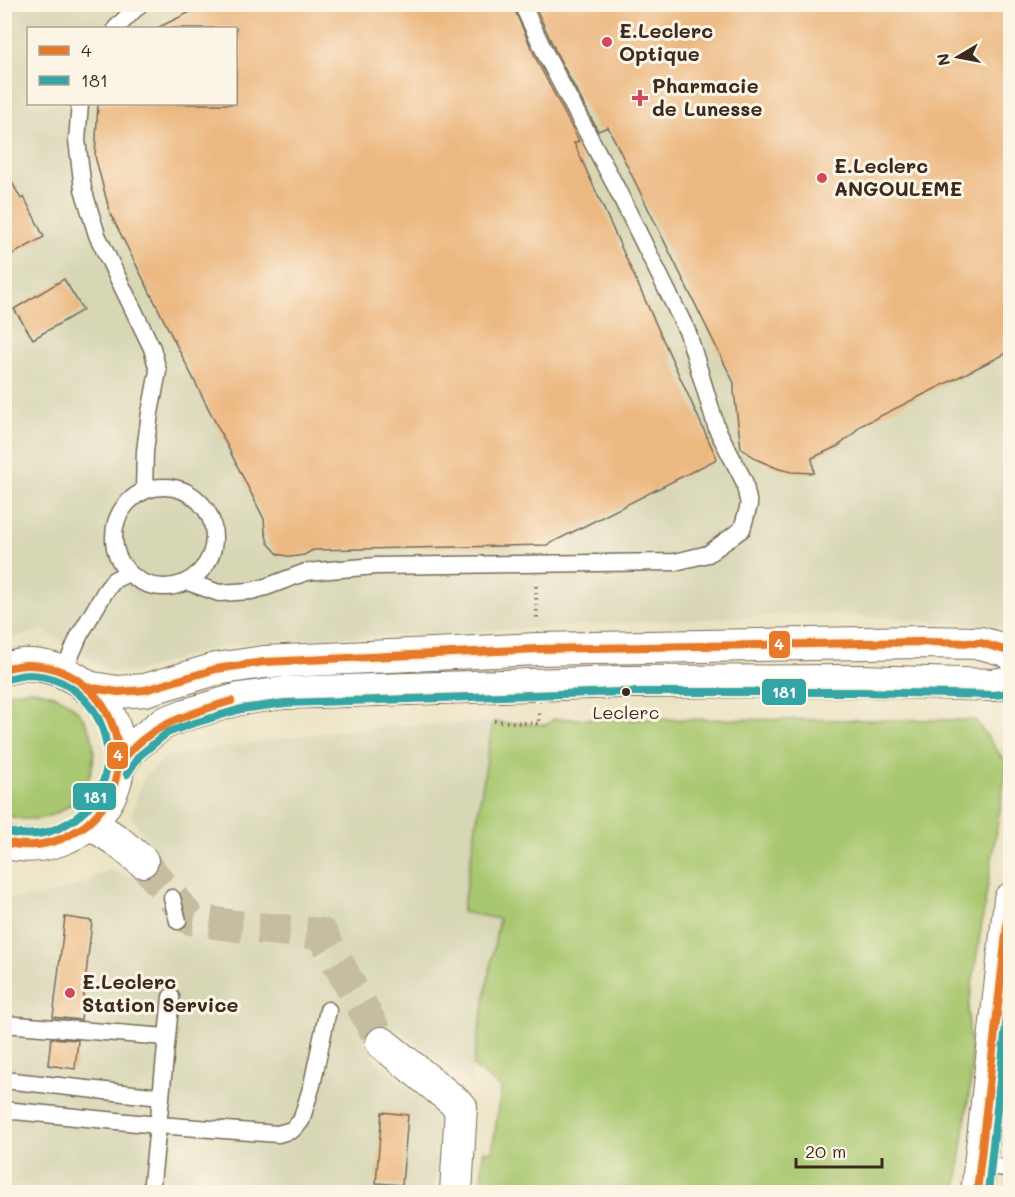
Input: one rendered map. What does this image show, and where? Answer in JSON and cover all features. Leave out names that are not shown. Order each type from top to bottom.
[{"type":"street","points":[[75,680],[118,692],[145,690],[216,669],[264,662],[538,649],[921,642],[981,643],[1011,653]]},
{"type":"street","points":[[4,669],[24,665],[53,668],[75,680],[100,700],[114,725],[120,755],[115,786],[100,813],[77,833],[48,845],[9,846]]},
{"type":"street","points":[[118,768],[131,749],[162,724],[239,699],[284,693],[621,682],[861,681],[994,685],[1011,682]]},
{"type":"street","points":[[89,822],[142,861]]},
{"type":"street","points":[[978,1178],[1011,899]]},
{"type":"street","points":[[382,1043],[461,1107],[456,1192]]},
{"type":"lane","points":[[117,27],[140,4]]},
{"type":"lane","points":[[188,582],[219,593],[251,591],[306,572],[376,566],[675,562],[708,554],[742,529],[749,506],[744,481],[717,429],[688,333],[522,4]]},
{"type":"lane","points":[[80,105],[77,140],[83,189],[97,235],[152,348],[158,371],[145,451],[144,490]]},
{"type":"lane","points":[[160,486],[177,488],[193,495],[205,507],[212,523],[213,548],[202,571],[188,582],[173,587],[156,587],[141,582],[128,573],[118,559],[114,544],[114,527],[120,512],[130,499],[144,490],[160,486]]},
{"type":"lane","points":[[75,680],[79,636],[114,580],[128,573]]},
{"type":"lane","points":[[172,898],[178,921]]},
{"type":"lane","points":[[151,1192],[171,997]]},
{"type":"lane","points":[[4,1110],[278,1134],[292,1130],[301,1121],[312,1085],[328,1010]]},
{"type":"lane","points":[[4,1023],[166,1037]]},
{"type":"lane","points":[[4,1080],[161,1097]]},
{"type":"lane","points":[[978,1178],[1011,1168]]},
{"type":"shaded area","points":[[15,4],[1010,5],[1010,627],[820,613],[229,644],[132,673],[111,671],[43,630],[5,639],[5,10]]},
{"type":"shaded area","points":[[493,722],[462,912],[499,918],[470,1084],[395,1028],[371,1057],[438,1111],[435,1192],[5,1192],[4,898],[35,898],[76,886],[108,870],[131,876],[155,850],[131,816],[143,778],[165,757],[369,727]]},
{"type":"green space","points":[[32,690],[52,694],[70,704],[86,723],[93,745],[92,766],[84,787],[70,804],[52,815],[29,819],[4,814],[5,695],[11,692]]},
{"type":"green space","points":[[554,719],[975,720],[1007,764],[968,1011],[972,1072],[956,1192],[481,1192],[483,1151],[492,1152],[501,1088],[473,1066],[499,919],[462,912],[493,722],[546,725]]},
{"type":"building","points":[[207,4],[512,4],[538,63],[579,141],[574,143],[717,459],[547,545],[313,550],[304,555],[291,557],[278,554],[268,543],[264,519],[110,213],[95,156],[98,105],[237,105],[237,27],[159,27]]},
{"type":"building","name":"E.Leclerc ANGOULEME","points":[[534,4],[1011,4],[1011,351],[860,426],[838,446],[812,458],[814,473],[779,469],[758,460],[741,448],[734,383],[608,127],[598,131],[557,54]]},
{"type":"building","points":[[4,167],[21,199],[24,197],[44,237],[4,259]]},
{"type":"building","points":[[64,279],[83,310],[33,339],[14,309]]},
{"type":"building","name":"E.Leclerc Station Service","points":[[65,917],[92,921],[81,1020],[53,1017]]},
{"type":"building","points":[[51,1038],[78,1040],[75,1069],[48,1065]]},
{"type":"building","points":[[382,1112],[408,1115],[402,1185],[376,1183]]},
{"type":"tunnel","points":[[142,861],[190,919],[322,934],[382,1043]]},
{"type":"transit line","name":"4","points":[[86,687],[118,692],[145,690],[216,669],[264,662],[538,649],[921,642],[981,643],[1010,653]]},
{"type":"transit line","name":"4","points":[[4,669],[27,665],[56,670],[80,682],[99,701],[112,724],[118,750],[116,776],[106,802],[87,824],[63,838],[47,843],[22,845],[4,842]]},
{"type":"transit line","name":"181","points":[[6,679],[29,675],[56,680],[78,693],[95,712],[104,735],[107,759],[103,783],[90,805],[68,823],[39,834],[7,832]]},
{"type":"transit line","name":"181","points":[[127,774],[139,756],[167,733],[241,709],[285,703],[621,692],[860,692],[994,695],[1010,693]]},
{"type":"transit line","name":"4","points":[[118,768],[128,754],[153,732],[183,717],[231,701]]},
{"type":"transit line","name":"4","points":[[977,1192],[1010,899]]},
{"type":"transit line","name":"181","points":[[988,1192],[1010,988]]},
{"type":"place","name":"E.Leclerc Optique","points":[[607,42]]},
{"type":"place","name":"Pharmacie de Lunesse","points":[[640,98]]},
{"type":"place","name":"E.Leclerc ANGOULEME","points":[[822,178]]},
{"type":"place","name":"Leclerc","points":[[626,692]]},
{"type":"place","name":"E.Leclerc Station Service","points":[[70,993]]}]
